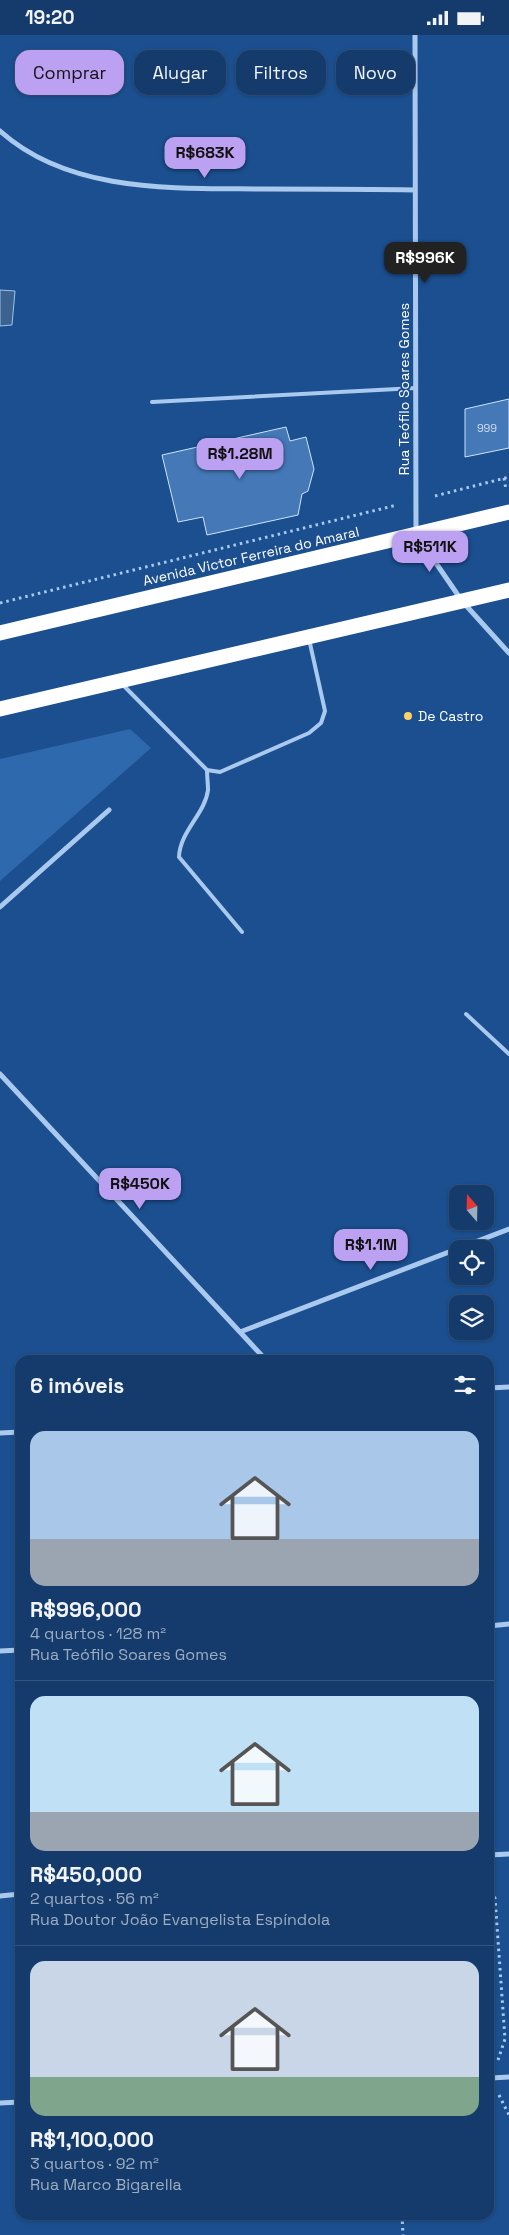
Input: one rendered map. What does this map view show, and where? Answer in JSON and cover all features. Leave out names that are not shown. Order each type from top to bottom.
[{"type":"highway","name":"Avenida Victor Ferreira do Amaral","points":[[0,633],[509,512]]},
{"type":"highway","points":[[0,709],[509,590]]},
{"type":"street","name":"Rua Teófilo Soares Gomes","points":[[415,35],[416,534]]},
{"type":"street","points":[[0,131],[41,159],[88,176],[145,186],[415,190]]},
{"type":"street","points":[[416,534],[462,601],[509,653]]},
{"type":"street","points":[[0,907],[109,809]]},
{"type":"street","points":[[0,1074],[261,1355]]},
{"type":"street","points":[[240,1332],[509,1229]]},
{"type":"street","points":[[494,1388],[509,1387]]},
{"type":"street","points":[[0,1433],[15,1432]]},
{"type":"street","points":[[494,1625],[509,1624]]},
{"type":"street","points":[[0,1651],[15,1650]]},
{"type":"street","points":[[494,1855],[509,1854]]},
{"type":"street","points":[[0,1896],[15,1894]]},
{"type":"street","points":[[494,2078],[509,2077]]},
{"type":"street","points":[[0,2103],[15,2102]]},
{"type":"lane","points":[[152,402],[416,388]]},
{"type":"lane","points":[[119,681],[207,770],[220,772],[309,733],[321,723],[325,711],[308,637]]},
{"type":"lane","points":[[207,770],[208,791],[179,845],[179,857],[242,932]]},
{"type":"lane","points":[[466,1013],[509,1054]]},
{"type":"path","points":[[0,603],[509,477]]},
{"type":"path","points":[[494,1897],[505,2039],[494,2070]]},
{"type":"path","points":[[402,2220],[403,2235]]},
{"type":"shaded area","points":[[0,290],[15,291],[12,325],[0,326]]},
{"type":"shaded area","points":[[130,729],[151,748],[0,881],[0,759]]},
{"type":"building","points":[[509,399],[509,448],[465,457],[465,409]]},
{"type":"building","points":[[286,427],[290,441],[306,437],[314,469],[308,491],[302,494],[298,515],[207,535],[203,517],[178,522],[162,455]]},
{"type":"place","name":"De Castro","points":[[408,716]]}]
